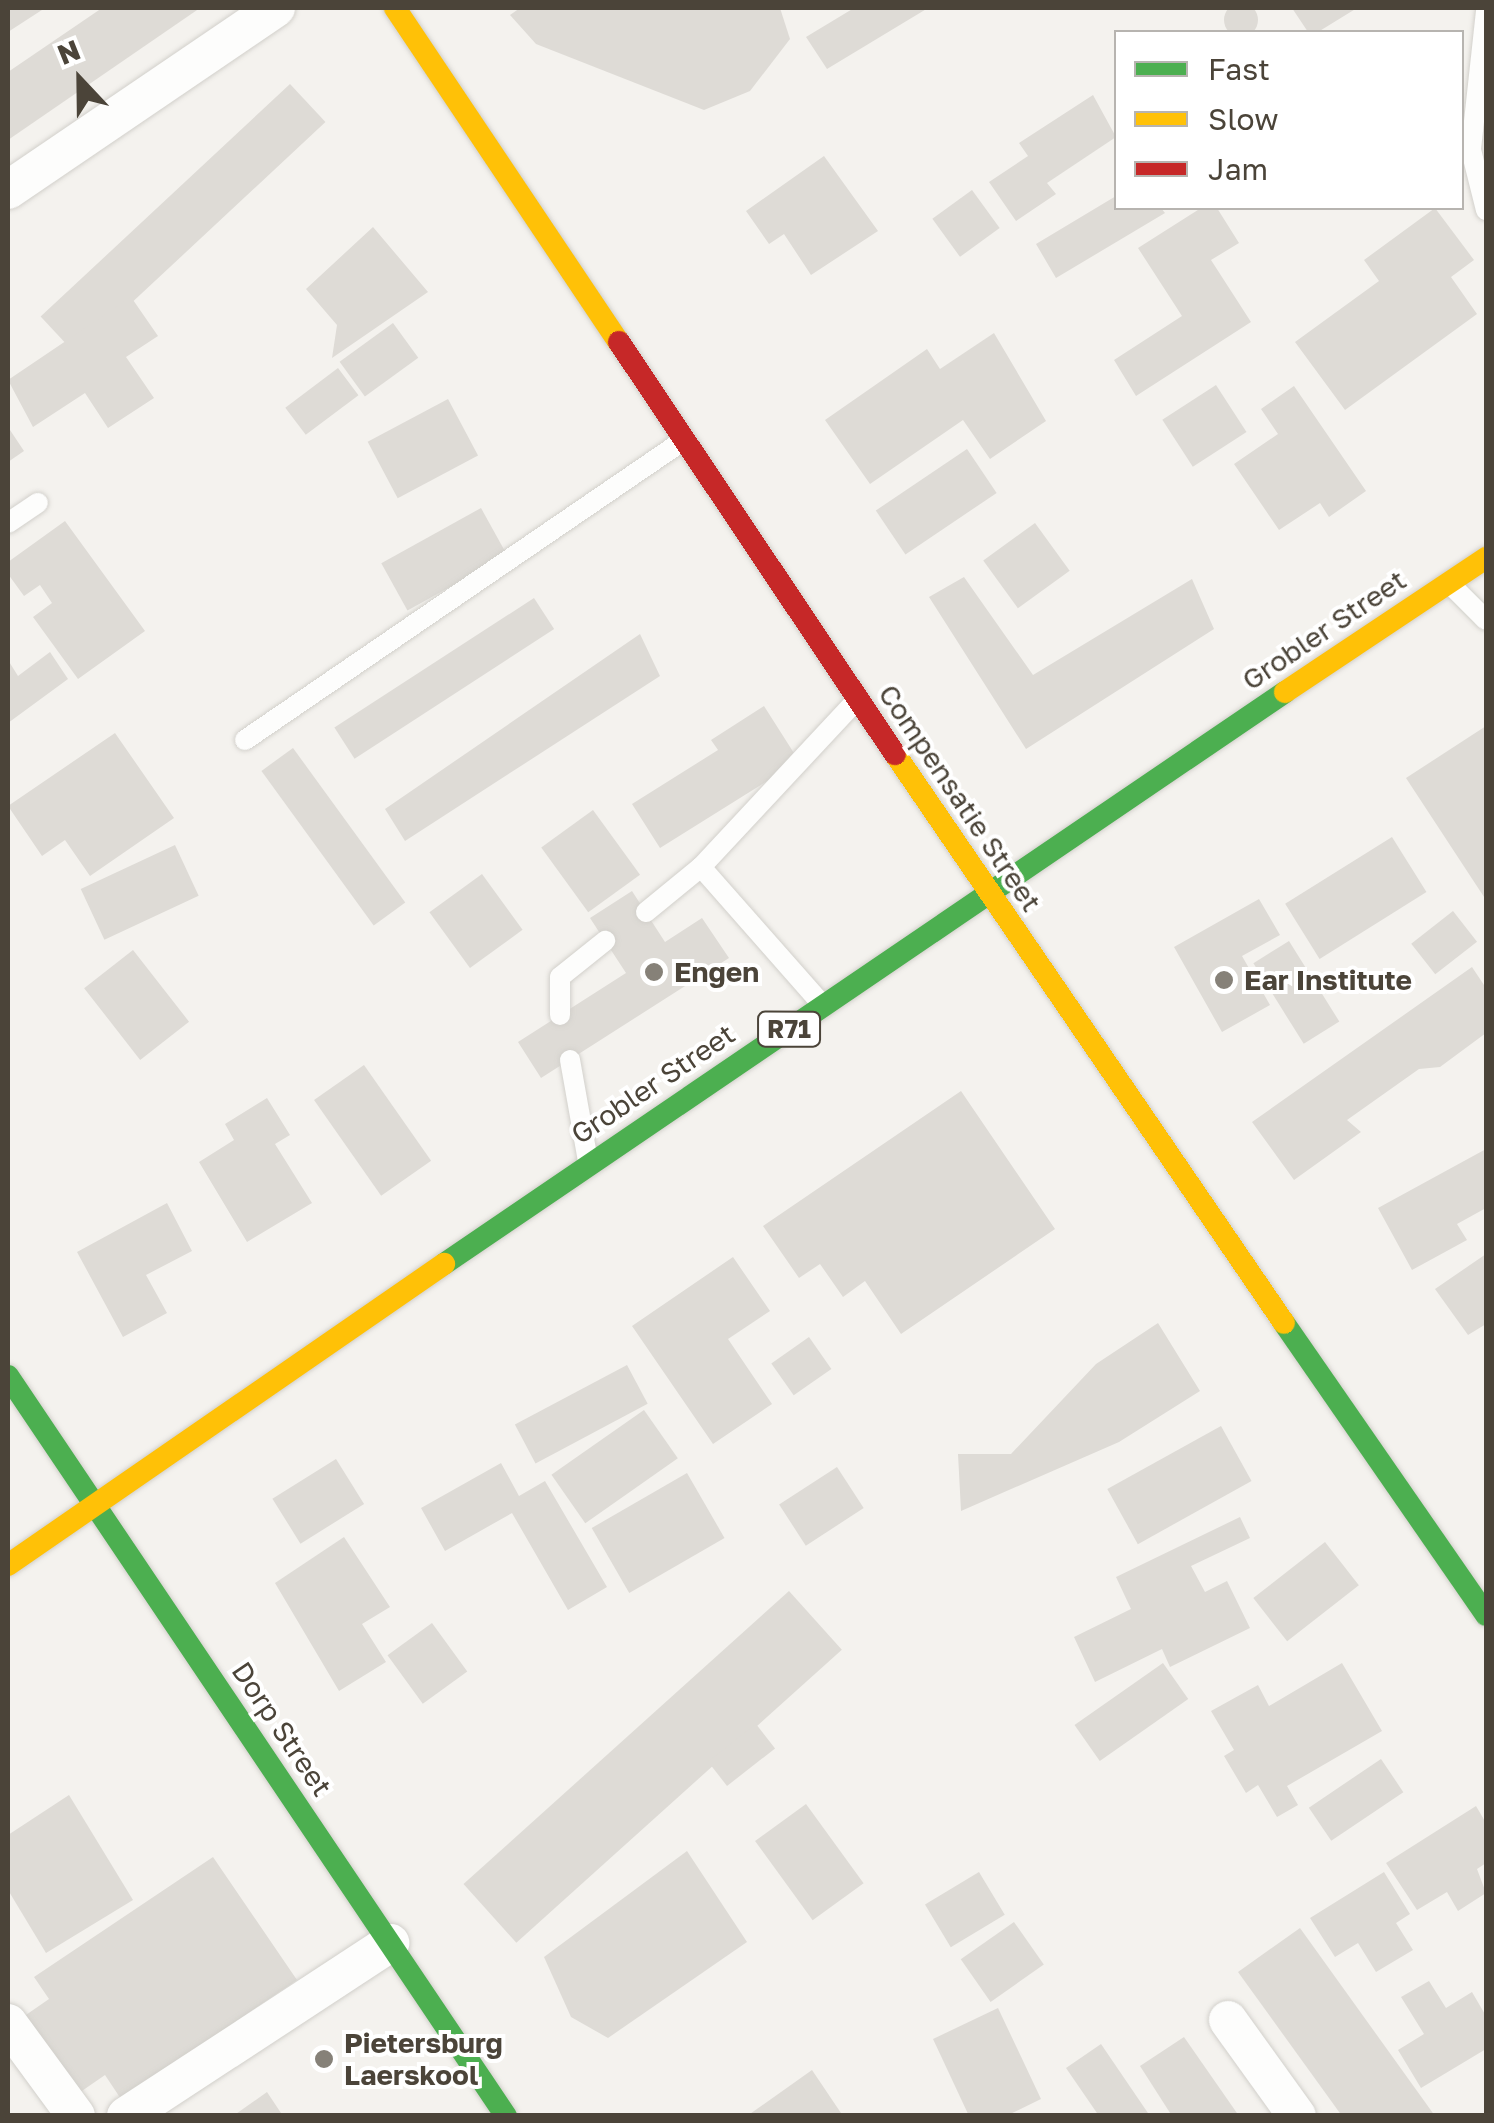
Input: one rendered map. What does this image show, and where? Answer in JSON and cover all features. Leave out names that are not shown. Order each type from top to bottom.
[{"type":"street","points":[[8,190],[276,8]]},
{"type":"street","name":"Compensatie Street","points":[[396,8],[986,891],[1486,1615]]},
{"type":"street","name":"Grobler Street","points":[[8,1566],[986,891],[1486,558]]},
{"type":"street","name":"Dorp Street","points":[[8,1376],[506,2116]]},
{"type":"street","points":[[126,2116],[390,1944]]},
{"type":"street","points":[[1228,2020],[1297,2116]]},
{"type":"street","points":[[8,2023],[76,2116]]},
{"type":"lane","points":[[1486,11],[1471,150],[1486,210]]},
{"type":"lane","points":[[245,740],[684,440]]},
{"type":"lane","points":[[8,523],[38,504]]},
{"type":"lane","points":[[1449,584],[1486,620]]},
{"type":"lane","points":[[646,912],[702,867],[858,700]]},
{"type":"lane","points":[[702,867],[824,1006]]},
{"type":"lane","points":[[560,1015],[560,978],[605,940]]},
{"type":"lane","points":[[570,1060],[588,1163]]},
{"type":"building","points":[[1234,4],[1248,4],[1257,13],[1255,30],[1225,27],[1225,13]]},
{"type":"building","points":[[8,8],[45,8],[8,32]]},
{"type":"building","points":[[102,8],[200,8],[8,140],[8,72]]},
{"type":"building","points":[[520,8],[780,8],[790,39],[750,91],[704,110],[536,44],[510,15]]},
{"type":"building","points":[[854,8],[928,8],[827,69],[806,37]]},
{"type":"building","points":[[1292,8],[1357,8],[1321,30],[1307,30]]},
{"type":"building","points":[[290,84],[325,122],[76,355],[41,317]]},
{"type":"building","points":[[1093,95],[1114,133],[1114,138],[1047,183],[1056,194],[1016,221],[989,182],[1028,156],[1019,143]]},
{"type":"building","points":[[824,156],[878,231],[811,275],[784,234],[769,244],[746,211]]},
{"type":"building","points":[[972,190],[1000,228],[960,257],[932,219]]},
{"type":"building","points":[[1114,197],[1114,210],[1165,213],[1056,278],[1036,244]]},
{"type":"building","points":[[1198,210],[1218,210],[1239,243],[1211,260],[1251,322],[1136,396],[1114,360],[1182,316],[1138,248]]},
{"type":"building","points":[[1436,210],[1474,260],[1451,277],[1477,314],[1345,410],[1295,342],[1379,281],[1364,260]]},
{"type":"building","points":[[373,227],[428,292],[332,358],[337,325],[306,289]]},
{"type":"building","points":[[131,297],[158,336],[126,357],[154,398],[108,428],[85,393],[33,427],[8,380]]},
{"type":"building","points":[[393,323],[418,358],[365,397],[340,362]]},
{"type":"building","points":[[994,333],[1046,421],[990,459],[963,420],[870,484],[825,420],[927,349],[940,369]]},
{"type":"building","points":[[338,368],[358,395],[306,435],[285,408]]},
{"type":"building","points":[[1216,385],[1246,432],[1193,467],[1162,420]]},
{"type":"building","points":[[1294,386],[1366,491],[1329,517],[1320,503],[1279,530],[1234,464],[1278,434],[1261,409]]},
{"type":"building","points":[[448,399],[478,456],[398,498],[368,442]]},
{"type":"building","points":[[8,427],[24,451],[8,462]]},
{"type":"building","points":[[967,449],[997,493],[905,554],[876,511]]},
{"type":"building","points":[[481,508],[507,555],[407,610],[381,563]]},
{"type":"building","points":[[65,521],[145,631],[78,679],[33,617],[52,603],[40,585],[24,596],[8,574],[8,562]]},
{"type":"building","points":[[1035,523],[1070,571],[1018,608],[983,561]]},
{"type":"building","points":[[964,577],[1033,675],[1192,579],[1214,629],[1026,749],[929,597]]},
{"type":"building","points":[[534,598],[554,629],[355,759],[334,728]]},
{"type":"building","points":[[640,634],[660,676],[405,841],[385,809]]},
{"type":"building","points":[[50,652],[68,679],[8,723],[8,660],[18,676]]},
{"type":"building","points":[[764,706],[799,761],[660,848],[632,804],[718,750],[711,740]]},
{"type":"building","points":[[1486,726],[1486,900],[1406,778]]},
{"type":"building","points":[[115,733],[174,818],[90,876],[65,840],[42,856],[8,806]]},
{"type":"building","points":[[293,748],[405,903],[374,925],[261,771]]},
{"type":"building","points":[[593,810],[640,875],[588,912],[541,848]]},
{"type":"building","points":[[1392,837],[1426,892],[1320,959],[1285,904]]},
{"type":"building","points":[[175,845],[199,896],[104,940],[81,889]]},
{"type":"building","points":[[482,874],[523,930],[470,968],[429,912]]},
{"type":"building","points":[[632,891],[665,942],[702,918],[729,958],[541,1078],[518,1042],[626,973],[590,918]]},
{"type":"building","name":"Ear Institute","points":[[1259,899],[1280,935],[1242,956],[1270,1005],[1222,1032],[1174,947]]},
{"type":"building","points":[[1453,911],[1477,942],[1435,974],[1411,944]]},
{"type":"building","points":[[1289,941],[1339,1022],[1304,1044],[1253,963]]},
{"type":"building","points":[[133,950],[189,1022],[140,1060],[84,988]]},
{"type":"building","points":[[1472,967],[1486,988],[1486,1033],[1440,1067],[1419,1069],[1347,1120],[1361,1132],[1294,1180],[1252,1122]]},
{"type":"building","points":[[364,1065],[431,1161],[381,1196],[314,1100]]},
{"type":"building","points":[[961,1091],[1055,1229],[901,1334],[865,1281],[843,1297],[820,1264],[799,1278],[763,1226]]},
{"type":"building","points":[[267,1098],[290,1135],[275,1144],[312,1203],[247,1242],[199,1162],[234,1140],[225,1124]]},
{"type":"building","points":[[1486,1149],[1486,1208],[1457,1224],[1467,1240],[1412,1270],[1378,1208]]},
{"type":"building","points":[[167,1203],[192,1251],[146,1275],[167,1313],[123,1337],[77,1252]]},
{"type":"building","points":[[1486,1254],[1486,1324],[1468,1335],[1435,1289]]},
{"type":"building","points":[[733,1257],[770,1311],[728,1339],[772,1404],[713,1444],[632,1326]]},
{"type":"building","points":[[1158,1323],[1200,1391],[1119,1442],[961,1511],[958,1454],[1011,1454],[1096,1364]]},
{"type":"building","points":[[809,1337],[831,1369],[794,1395],[771,1363]]},
{"type":"building","points":[[627,1365],[648,1404],[536,1463],[515,1425]]},
{"type":"building","points":[[644,1410],[678,1458],[585,1523],[551,1475]]},
{"type":"building","points":[[1221,1426],[1252,1481],[1138,1544],[1107,1489]]},
{"type":"building","points":[[336,1459],[364,1504],[300,1544],[272,1499]]},
{"type":"building","points":[[501,1463],[519,1496],[545,1481],[607,1587],[568,1610],[512,1513],[445,1551],[421,1508]]},
{"type":"building","points":[[837,1467],[864,1508],[806,1546],[779,1505]]},
{"type":"building","points":[[687,1473],[724,1538],[629,1593],[592,1528]]},
{"type":"building","points":[[1240,1517],[1250,1538],[1191,1566],[1205,1592],[1227,1581],[1250,1628],[1170,1667],[1162,1649],[1095,1682],[1074,1637],[1131,1609],[1116,1577]]},
{"type":"building","points":[[344,1537],[390,1607],[362,1624],[386,1662],[339,1691],[275,1583]]},
{"type":"building","points":[[1325,1542],[1359,1585],[1287,1641],[1253,1598]]},
{"type":"building","points":[[789,1591],[842,1650],[516,1943],[464,1884]]},
{"type":"building","points":[[432,1623],[467,1672],[423,1704],[388,1655]]},
{"type":"building","points":[[1163,1663],[1188,1699],[1100,1761],[1075,1725]]},
{"type":"building","points":[[1342,1663],[1382,1731],[1287,1786],[1298,1805],[1277,1817],[1258,1785],[1246,1793],[1224,1756],[1234,1750],[1211,1711],[1258,1685],[1269,1706]]},
{"type":"building","points":[[756,1724],[775,1748],[727,1786],[708,1762]]},
{"type":"building","points":[[1381,1759],[1403,1792],[1331,1841],[1309,1808]]},
{"type":"building","points":[[69,1795],[133,1900],[46,1953],[8,1890],[8,1835]]},
{"type":"building","points":[[806,1804],[864,1883],[813,1920],[755,1841]]},
{"type":"building","points":[[1476,1806],[1486,1823],[1486,1863],[1477,1869],[1486,1893],[1458,1911],[1447,1892],[1417,1910],[1386,1863]]},
{"type":"building","points":[[687,1851],[747,1942],[608,2038],[571,2017],[544,1957]]},
{"type":"building","points":[[213,1857],[297,1980],[121,2099],[105,2075],[76,2095],[23,2017],[49,1999],[34,1977]]},
{"type":"building","points":[[979,1872],[1005,1915],[951,1947],[925,1904]]},
{"type":"building","points":[[1384,1872],[1410,1914],[1396,1923],[1413,1950],[1376,1972],[1358,1943],[1335,1957],[1310,1918]]},
{"type":"building","points":[[1014,1922],[1044,1965],[991,2002],[961,1959]]},
{"type":"building","points":[[1300,1928],[1435,2116],[1342,2116],[1238,1972]]},
{"type":"building","points":[[1429,1981],[1446,2008],[1472,1992],[1486,2016],[1486,2049],[1421,2088],[1398,2050],[1424,2034],[1401,1997]]},
{"type":"building","points":[[998,2008],[1041,2099],[1006,2116],[969,2116],[933,2039]]},
{"type":"building","points":[[1184,2037],[1239,2116],[1172,2116],[1140,2066]]},
{"type":"building","points":[[1101,2044],[1150,2116],[1099,2116],[1066,2068]]},
{"type":"building","points":[[812,2070],[843,2116],[747,2116]]},
{"type":"building","points":[[267,2092],[283,2116],[233,2116]]},
{"type":"traffic: fast","points":[[444,1264],[1285,692]]},
{"type":"traffic: fast","points":[[1284,1323],[1486,1615]]},
{"type":"traffic: fast","points":[[8,1376],[506,2116]]},
{"type":"traffic: slow","points":[[395,8],[619,342]]},
{"type":"traffic: slow","points":[[1285,692],[1486,558]]},
{"type":"traffic: slow","points":[[895,754],[1284,1323]]},
{"type":"traffic: slow","points":[[8,1565],[444,1264]]},
{"type":"traffic: jam","points":[[619,342],[895,754]]},
{"type":"place","name":"Engen","points":[[654,972]]},
{"type":"place","name":"Ear Institute","points":[[1224,980]]},
{"type":"place","name":"Pietersburg Laerskool","points":[[324,2059]]}]
